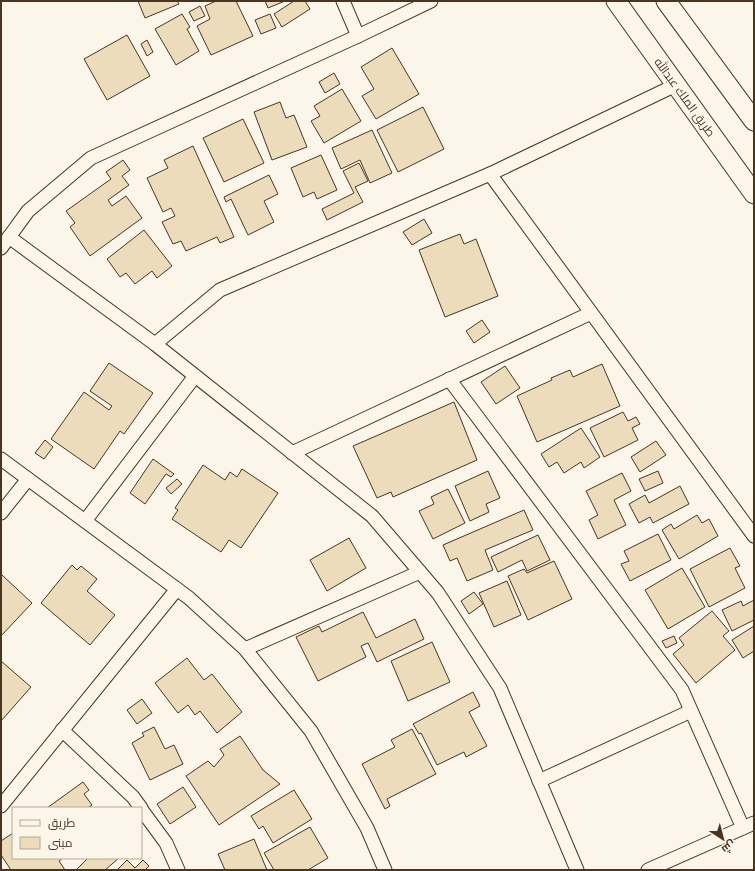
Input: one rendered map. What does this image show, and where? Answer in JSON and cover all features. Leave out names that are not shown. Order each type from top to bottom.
[{"type":"street","points":[[342,1],[358,36]]},
{"type":"street","points":[[1,248],[28,211],[91,158],[431,1]]},
{"type":"street","name":"طريق الملك عبدالله","points":[[616,1],[754,194]]},
{"type":"street","points":[[666,1],[754,121]]},
{"type":"street","points":[[155,344],[220,290],[490,174],[676,85]]},
{"type":"street","points":[[490,174],[754,536]]},
{"type":"street","points":[[9,236],[155,344],[372,516],[438,593],[500,688],[577,870]]},
{"type":"street","points":[[292,453],[592,313]]},
{"type":"street","points":[[85,521],[195,376]]},
{"type":"street","points":[[449,379],[682,690],[748,825],[648,870]]},
{"type":"street","points":[[1,459],[177,588],[245,649],[311,731],[366,828],[385,870]]},
{"type":"street","points":[[1,513],[28,479]]},
{"type":"street","points":[[245,649],[420,572]]},
{"type":"street","points":[[1,806],[177,588]]},
{"type":"street","points":[[539,781],[691,711]]},
{"type":"street","points":[[62,730],[133,797],[140,807]]},
{"type":"street","points":[[142,809],[166,843],[178,870]]},
{"type":"building","points":[[138,1],[177,1],[179,4],[145,18]]},
{"type":"building","points":[[216,1],[236,1],[253,36],[211,55],[197,26],[210,19],[205,6]]},
{"type":"building","points":[[265,1],[285,1],[268,8]]},
{"type":"building","points":[[294,1],[305,1],[310,9],[282,27],[274,14]]},
{"type":"building","points":[[200,6],[205,16],[194,21],[189,12]]},
{"type":"building","points":[[182,14],[190,27],[187,29],[199,51],[176,65],[155,29]]},
{"type":"building","points":[[270,14],[276,28],[261,34],[255,20]]},
{"type":"building","points":[[127,35],[150,76],[107,100],[84,59]]},
{"type":"building","points":[[147,40],[153,52],[147,56],[141,44]]},
{"type":"building","points":[[392,48],[419,94],[376,119],[362,96],[374,89],[361,67]]},
{"type":"building","points":[[334,73],[340,84],[325,93],[319,82]]},
{"type":"building","points":[[342,89],[361,121],[324,143],[311,121],[320,116],[314,106]]},
{"type":"building","points":[[280,102],[286,118],[294,115],[307,147],[272,160],[254,112]]},
{"type":"building","points":[[423,107],[444,149],[398,172],[377,130]]},
{"type":"building","points":[[243,119],[264,163],[224,182],[203,138]]},
{"type":"building","points":[[372,130],[392,173],[370,183],[360,160],[341,169],[332,148]]},
{"type":"building","points":[[193,146],[234,237],[220,243],[217,237],[186,251],[181,241],[173,244],[162,222],[175,216],[171,208],[163,212],[147,178],[168,168],[164,160]]},
{"type":"building","points":[[321,155],[337,190],[317,199],[314,192],[303,197],[291,168]]},
{"type":"building","points":[[123,160],[130,170],[122,176],[129,185],[108,200],[112,206],[126,196],[142,218],[90,256],[70,227],[75,223],[66,211],[111,179],[106,172]]},
{"type":"building","points":[[359,163],[368,181],[355,187],[363,202],[327,220],[322,209],[354,193],[343,171]]},
{"type":"building","points":[[269,175],[278,194],[264,201],[274,222],[248,235],[231,199],[226,202],[224,197]]},
{"type":"building","points":[[424,219],[432,233],[412,245],[403,232]]},
{"type":"building","points":[[144,230],[172,266],[157,278],[152,271],[135,284],[126,273],[120,277],[107,259]]},
{"type":"building","points":[[460,234],[464,244],[476,239],[498,296],[445,317],[419,250]]},
{"type":"building","points":[[482,320],[490,332],[474,343],[466,331]]},
{"type":"building","points":[[109,363],[153,393],[124,434],[120,431],[94,469],[51,439],[84,392],[109,410],[112,406],[90,391]]},
{"type":"building","points":[[602,364],[620,406],[537,442],[517,396],[570,370],[573,377]]},
{"type":"building","points":[[505,366],[520,388],[496,404],[481,382]]},
{"type":"building","points":[[454,402],[477,460],[393,497],[391,492],[377,498],[353,446]]},
{"type":"building","points":[[623,412],[628,421],[636,417],[640,424],[632,428],[638,440],[604,457],[590,428]]},
{"type":"building","points":[[581,428],[600,457],[584,468],[581,462],[564,473],[557,462],[549,467],[541,454]]},
{"type":"building","points":[[45,440],[53,447],[44,459],[35,453]]},
{"type":"building","points":[[656,441],[666,455],[640,472],[631,457]]},
{"type":"building","points":[[153,459],[174,474],[171,477],[166,474],[145,504],[130,493]]},
{"type":"building","points":[[203,465],[225,480],[230,472],[237,477],[242,469],[278,493],[241,548],[229,540],[221,552],[172,519],[178,510],[175,508]]},
{"type":"building","points":[[488,471],[500,498],[486,504],[489,512],[470,521],[455,486]]},
{"type":"building","points":[[658,471],[663,483],[645,491],[639,479]]},
{"type":"building","points":[[622,473],[631,491],[614,500],[626,525],[598,539],[589,520],[598,515],[586,491]]},
{"type":"building","points":[[177,479],[182,484],[171,494],[166,488]]},
{"type":"building","points":[[680,486],[689,504],[653,523],[650,517],[639,523],[629,504],[645,495],[649,503]]},
{"type":"building","points":[[448,489],[465,523],[433,539],[419,511],[434,504],[431,497]]},
{"type":"building","points":[[524,510],[533,530],[485,550],[493,570],[467,581],[457,558],[450,561],[443,545]]},
{"type":"building","points":[[697,515],[702,523],[709,519],[718,536],[679,559],[662,530],[671,524],[674,529]]},
{"type":"building","points":[[658,534],[671,560],[630,581],[621,564],[629,561],[624,551]]},
{"type":"building","points":[[538,535],[550,560],[527,571],[522,560],[498,572],[491,557]]},
{"type":"building","points":[[349,538],[366,568],[327,591],[310,560]]},
{"type":"building","points":[[730,548],[740,566],[735,568],[745,588],[709,607],[690,569]]},
{"type":"building","points":[[554,561],[572,599],[528,620],[508,576],[524,569],[527,573]]},
{"type":"building","points":[[72,565],[77,570],[81,566],[97,579],[87,591],[115,615],[90,645],[41,603]]},
{"type":"building","points":[[682,568],[705,607],[668,629],[645,590]]},
{"type":"building","points":[[2,575],[32,603],[1,636],[1,576]]},
{"type":"building","points":[[507,581],[521,615],[494,627],[479,593]]},
{"type":"building","points":[[474,592],[483,604],[469,614],[461,601]]},
{"type":"building","points":[[754,600],[754,620],[732,631],[722,610],[741,601],[743,606]]},
{"type":"building","points":[[712,611],[729,631],[723,636],[735,650],[696,683],[673,654],[684,645],[679,638]]},
{"type":"building","points":[[363,612],[376,638],[415,619],[424,639],[377,662],[368,643],[361,646],[366,657],[318,681],[296,637],[319,626],[322,632]]},
{"type":"building","points":[[754,626],[754,651],[743,658],[732,640]]},
{"type":"building","points":[[674,636],[677,643],[666,648],[662,641]]},
{"type":"building","points":[[432,642],[450,682],[408,701],[391,661]]},
{"type":"building","points":[[187,658],[204,680],[212,674],[242,712],[217,733],[200,711],[195,715],[188,705],[178,713],[155,683]]},
{"type":"building","points":[[1,661],[31,687],[1,721]]},
{"type":"building","points":[[473,692],[480,706],[469,712],[487,746],[466,757],[464,752],[437,765],[421,733],[419,734],[413,724]]},
{"type":"building","points":[[142,699],[152,713],[137,724],[127,710]]},
{"type":"building","points":[[154,727],[165,749],[174,745],[183,764],[150,780],[132,743],[144,736],[142,733]]},
{"type":"building","points":[[412,729],[436,774],[387,799],[390,806],[385,809],[362,764],[395,747],[391,740]]},
{"type":"building","points":[[240,736],[263,770],[280,784],[219,825],[186,776],[208,761],[214,767],[224,755],[220,749]]},
{"type":"building","points":[[83,782],[89,790],[84,794],[92,805],[89,807],[48,807]]},
{"type":"building","points":[[183,787],[196,807],[170,824],[157,804]]},
{"type":"building","points":[[294,790],[312,819],[273,843],[263,826],[259,829],[251,816]]},
{"type":"building","points":[[310,827],[328,858],[308,870],[274,870],[264,853]]},
{"type":"building","points":[[12,834],[12,859],[62,859],[59,861],[65,870],[11,870],[1,855],[1,841]]},
{"type":"building","points":[[254,839],[267,870],[225,870],[218,854]]},
{"type":"building","points":[[87,859],[118,859],[105,870],[76,870]]},
{"type":"building","points":[[127,860],[135,868],[143,860],[149,866],[145,870],[117,870]]}]
